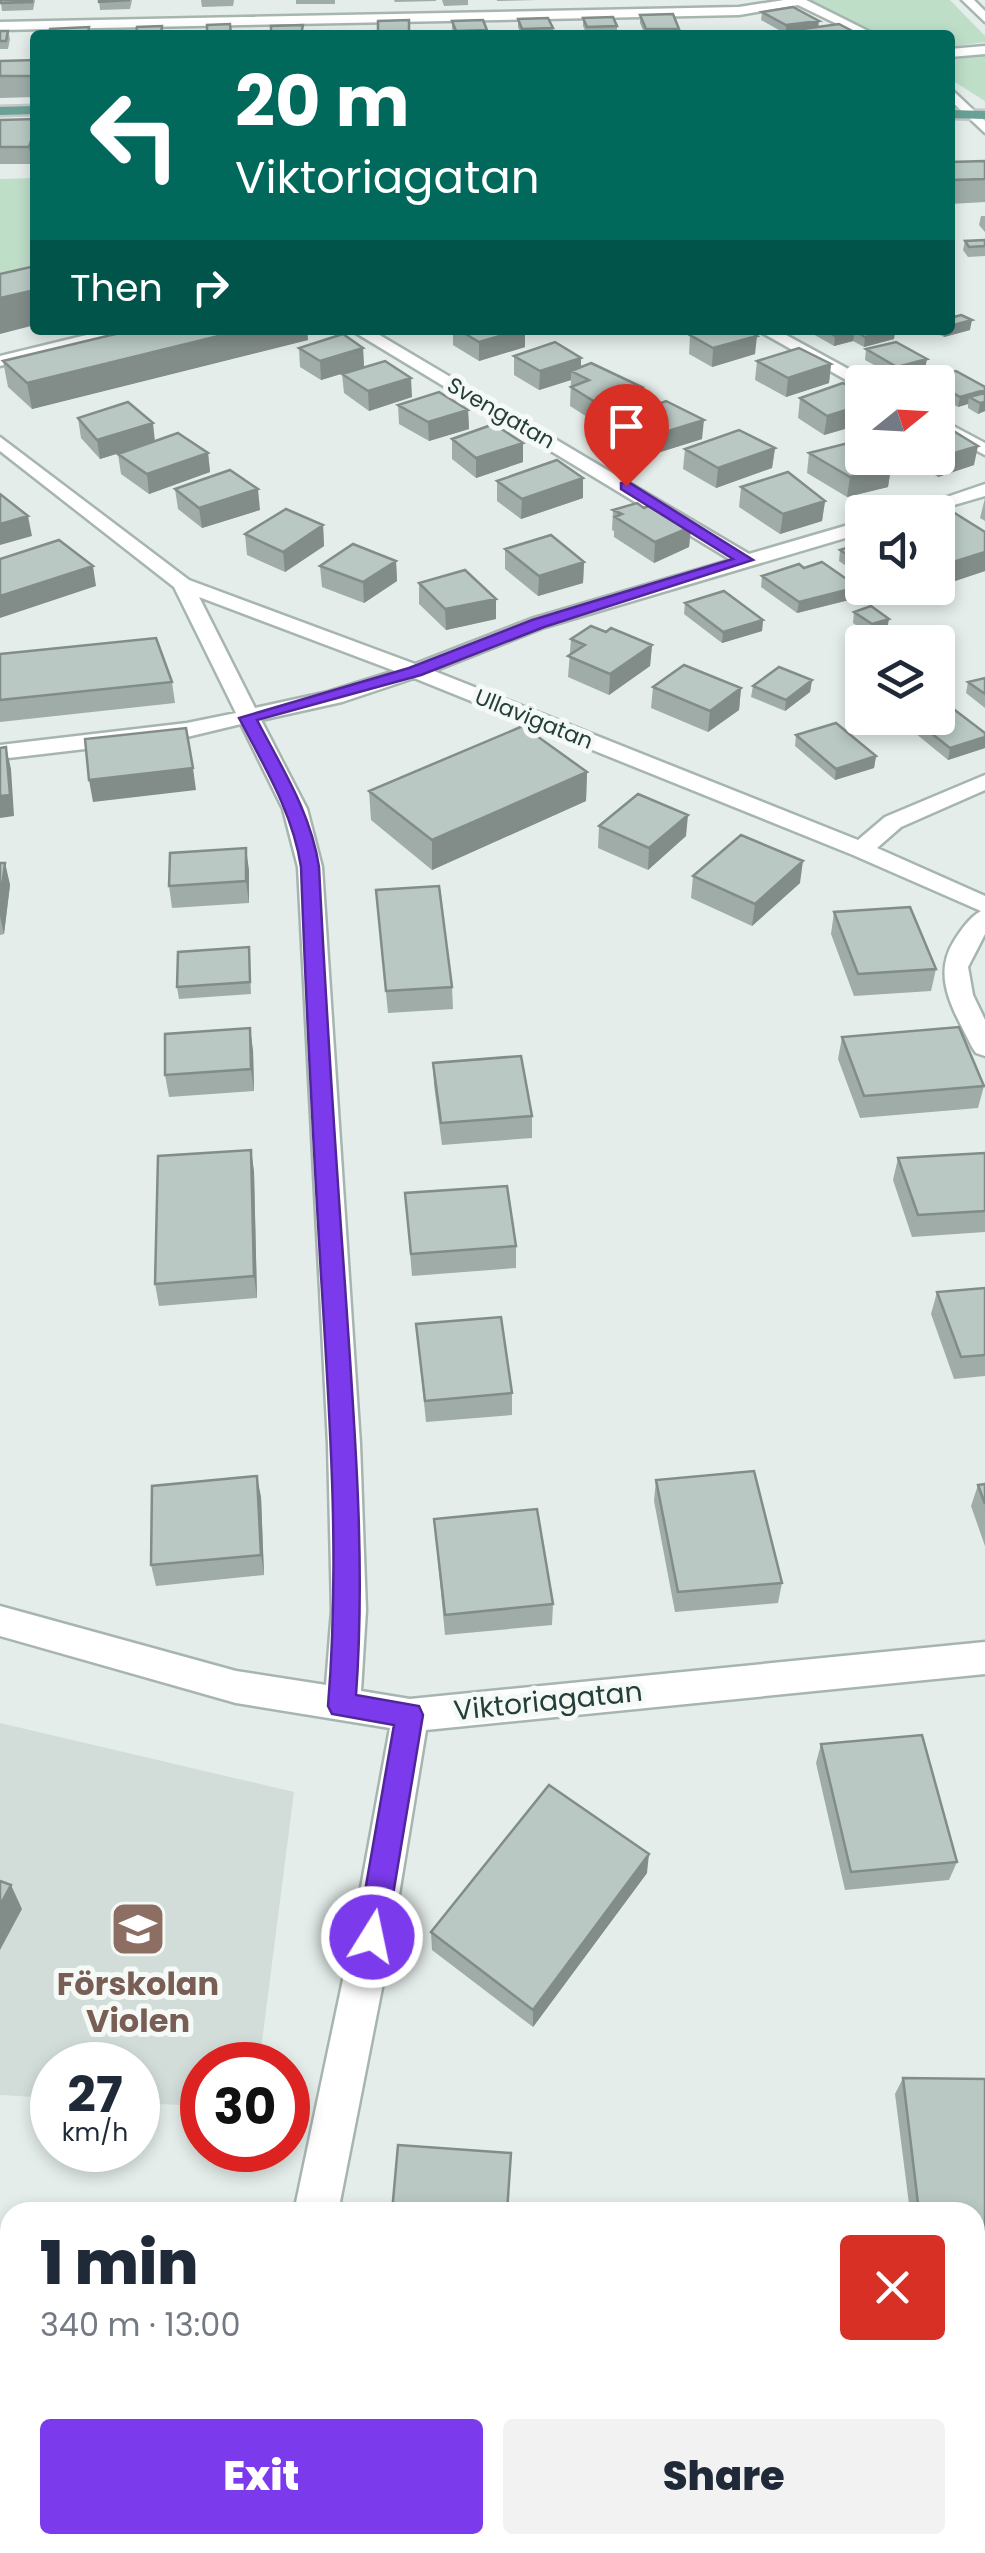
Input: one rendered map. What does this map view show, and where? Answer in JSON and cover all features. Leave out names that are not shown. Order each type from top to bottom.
[{"type":"main road","points":[[0,111],[30,110]]},
{"type":"main road","points":[[0,123],[30,122]]},
{"type":"main road","points":[[955,129],[985,129]]},
{"type":"street","points":[[0,26],[739,10],[798,0],[860,30]]},
{"type":"street","points":[[968,0],[985,18]]},
{"type":"street","points":[[345,19],[346,30]]},
{"type":"street","points":[[955,53],[985,50]]},
{"type":"street","points":[[955,96],[978,115],[985,129]]},
{"type":"street","points":[[0,361],[107,335]]},
{"type":"street","name":"Svengatan","points":[[367,335],[745,560]]},
{"type":"street","points":[[775,335],[845,372]]},
{"type":"street","points":[[955,433],[985,450]]},
{"type":"street","name":"Ullavigatan","points":[[0,442],[182,584],[415,671],[860,850],[985,905]]},
{"type":"street","points":[[955,499],[985,490]]},
{"type":"street","points":[[0,752],[188,730],[248,718],[415,671],[538,623],[845,532]]},
{"type":"street","points":[[182,584],[294,809],[306,841],[310,867],[344,1444],[349,1610],[342,1706]]},
{"type":"street","points":[[860,850],[893,822],[985,782]]},
{"type":"street","points":[[985,918],[955,957],[954,979],[985,1047]]},
{"type":"street","name":"Viktoriagatan","points":[[0,1620],[236,1686],[410,1715],[985,1658]]},
{"type":"street","points":[[318,2202],[372,1937],[410,1715]]},
{"type":"shaded area","name":"Förskolan Violen","points":[[0,1723],[294,1792],[262,2042],[180,2042],[180,2105],[160,2104],[160,2042],[30,2042],[30,2097],[0,2095]]},
{"type":"green space","points":[[808,0],[950,0],[985,36],[985,42],[955,46],[955,30],[871,30]]},
{"type":"green space","points":[[985,54],[985,101],[955,82],[955,57]]},
{"type":"green space","points":[[30,178],[30,277],[0,284],[0,179]]},
{"type":"building","points":[[32,0],[32,2],[1,3]]},
{"type":"building","points":[[793,7],[819,21],[786,25],[762,12]]},
{"type":"building","points":[[673,14],[679,29],[646,29],[640,15]]},
{"type":"building","points":[[613,17],[617,26],[587,27],[583,18]]},
{"type":"building","points":[[548,18],[553,28],[522,29],[518,19]]},
{"type":"building","points":[[409,20],[409,30],[378,30],[378,21]]},
{"type":"building","points":[[483,20],[487,30],[456,30],[452,21]]},
{"type":"building","points":[[230,24],[231,30],[207,30],[207,25]]},
{"type":"building","points":[[839,24],[850,30],[805,30]]},
{"type":"building","points":[[303,25],[302,30],[271,30],[271,26]]},
{"type":"building","points":[[162,26],[162,30],[137,30]]},
{"type":"building","points":[[89,27],[89,30],[50,29]]},
{"type":"building","points":[[0,31],[8,31],[6,41],[0,41]]},
{"type":"building","points":[[30,60],[30,76],[0,76],[0,61]]},
{"type":"building","points":[[30,119],[29,147],[0,147],[0,120]]},
{"type":"building","points":[[985,161],[985,179],[955,180],[955,162]]},
{"type":"building","points":[[985,240],[985,246],[969,247],[965,241]]},
{"type":"building","points":[[30,267],[30,291],[0,298],[0,274]]},
{"type":"building","points":[[961,315],[972,320],[955,325],[955,317]]},
{"type":"building","points":[[111,335],[223,335],[27,383],[3,361]]},
{"type":"building","points":[[344,335],[363,348],[320,361],[299,348]]},
{"type":"building","points":[[467,335],[504,335],[479,342]]},
{"type":"building","points":[[690,335],[757,336],[713,348]]},
{"type":"building","points":[[555,342],[581,358],[540,371],[514,356]]},
{"type":"building","points":[[896,342],[927,359],[894,365],[866,349]]},
{"type":"building","points":[[799,348],[831,364],[788,378],[757,361]]},
{"type":"building","points":[[385,361],[411,378],[368,391],[342,374]]},
{"type":"building","points":[[591,363],[642,387],[595,402],[571,387],[589,380],[571,371]]},
{"type":"building","points":[[955,371],[985,390],[960,397],[955,394]]},
{"type":"building","points":[[845,384],[845,410],[827,416],[800,398]]},
{"type":"building","points":[[439,392],[468,410],[428,422],[398,405]]},
{"type":"building","points":[[985,393],[985,402],[969,397]]},
{"type":"building","points":[[666,401],[704,420],[655,435],[625,417]]},
{"type":"building","points":[[128,402],[153,423],[97,440],[78,418]]},
{"type":"building","points":[[494,424],[523,443],[476,458],[452,439]]},
{"type":"building","points":[[739,430],[775,448],[718,468],[685,449]]},
{"type":"building","points":[[955,432],[978,446],[955,453]]},
{"type":"building","points":[[178,433],[208,453],[147,474],[118,454]]},
{"type":"building","points":[[845,444],[845,474],[809,453]]},
{"type":"building","points":[[557,460],[583,478],[522,499],[497,481]]},
{"type":"building","points":[[230,470],[258,489],[199,508],[175,489]]},
{"type":"building","points":[[788,472],[825,501],[783,514],[741,487]]},
{"type":"building","points":[[0,494],[28,516],[0,524]]},
{"type":"building","points":[[658,502],[691,527],[655,542],[615,517],[622,514],[613,510],[637,503],[644,508]]},
{"type":"building","points":[[286,509],[323,525],[283,552],[245,534]]},
{"type":"building","points":[[955,513],[985,532],[985,552],[955,561]]},
{"type":"building","points":[[551,535],[584,562],[539,576],[505,549]]},
{"type":"building","points":[[59,540],[93,566],[0,596],[0,559]]},
{"type":"building","points":[[353,544],[396,561],[363,582],[320,566]]},
{"type":"building","points":[[822,562],[845,578],[845,590],[799,602],[762,576],[799,564],[804,568]]},
{"type":"building","points":[[465,570],[496,599],[445,609],[419,583]]},
{"type":"building","points":[[724,591],[763,620],[723,632],[685,603]]},
{"type":"building","points":[[871,606],[889,619],[872,624],[854,612]]},
{"type":"building","points":[[591,626],[606,632],[611,628],[652,645],[610,674],[568,656],[585,645],[571,639]]},
{"type":"building","points":[[156,638],[172,682],[0,700],[0,654]]},
{"type":"building","points":[[684,665],[741,688],[710,711],[653,687]]},
{"type":"building","points":[[779,667],[812,680],[786,700],[753,686]]},
{"type":"building","points":[[985,678],[985,694],[968,682]]},
{"type":"building","points":[[955,710],[985,737],[950,748],[934,735],[955,735]]},
{"type":"building","points":[[836,723],[845,735],[851,735],[876,756],[836,769],[796,735]]},
{"type":"building","points":[[523,726],[587,772],[432,840],[369,791]]},
{"type":"building","points":[[186,728],[193,768],[89,780],[85,739]]},
{"type":"building","points":[[6,747],[10,795],[0,796],[0,748]]},
{"type":"building","points":[[638,794],[688,815],[649,848],[599,826]]},
{"type":"building","points":[[741,835],[803,861],[755,904],[693,876]]},
{"type":"building","points":[[246,848],[246,881],[169,886],[170,853]]},
{"type":"building","points":[[0,863],[5,863],[0,904]]},
{"type":"building","points":[[439,886],[452,987],[386,991],[376,890]]},
{"type":"building","points":[[910,907],[936,969],[858,974],[834,912]]},
{"type":"building","points":[[249,947],[250,982],[177,987],[178,952]]},
{"type":"building","points":[[959,1027],[984,1086],[864,1096],[842,1037]]},
{"type":"building","points":[[250,1028],[251,1069],[165,1075],[165,1034]]},
{"type":"building","points":[[521,1056],[532,1116],[441,1123],[433,1063]]},
{"type":"building","points":[[251,1150],[254,1276],[155,1284],[158,1156]]},
{"type":"building","points":[[985,1153],[985,1211],[918,1215],[898,1158]]},
{"type":"building","points":[[507,1186],[516,1246],[411,1254],[405,1193]]},
{"type":"building","points":[[985,1288],[985,1355],[961,1357],[937,1292]]},
{"type":"building","points":[[501,1317],[512,1393],[425,1401],[416,1324]]},
{"type":"building","points":[[754,1471],[782,1583],[678,1592],[656,1480]]},
{"type":"building","points":[[257,1476],[261,1555],[151,1565],[152,1486]]},
{"type":"building","points":[[985,1484],[985,1504],[978,1485]]},
{"type":"building","points":[[537,1509],[553,1604],[445,1615],[434,1519]]},
{"type":"building","points":[[922,1735],[957,1862],[851,1872],[821,1744]]},
{"type":"building","points":[[549,1785],[649,1854],[533,2010],[431,1932]]},
{"type":"building","points":[[0,1881],[11,1885],[0,1905]]},
{"type":"building","points":[[903,2078],[985,2079],[985,2202],[918,2202]]},
{"type":"building","points":[[398,2145],[511,2153],[508,2202],[393,2202]]},
{"type":"place","name":"Förskolan Violen","points":[[138,1929]]},
{"type":"route","points":[[372,1937],[410,1715],[342,1706],[349,1610],[344,1444],[310,867],[306,841],[294,809],[248,718],[334,697],[415,671],[538,623],[745,560],[626,486]]}]
